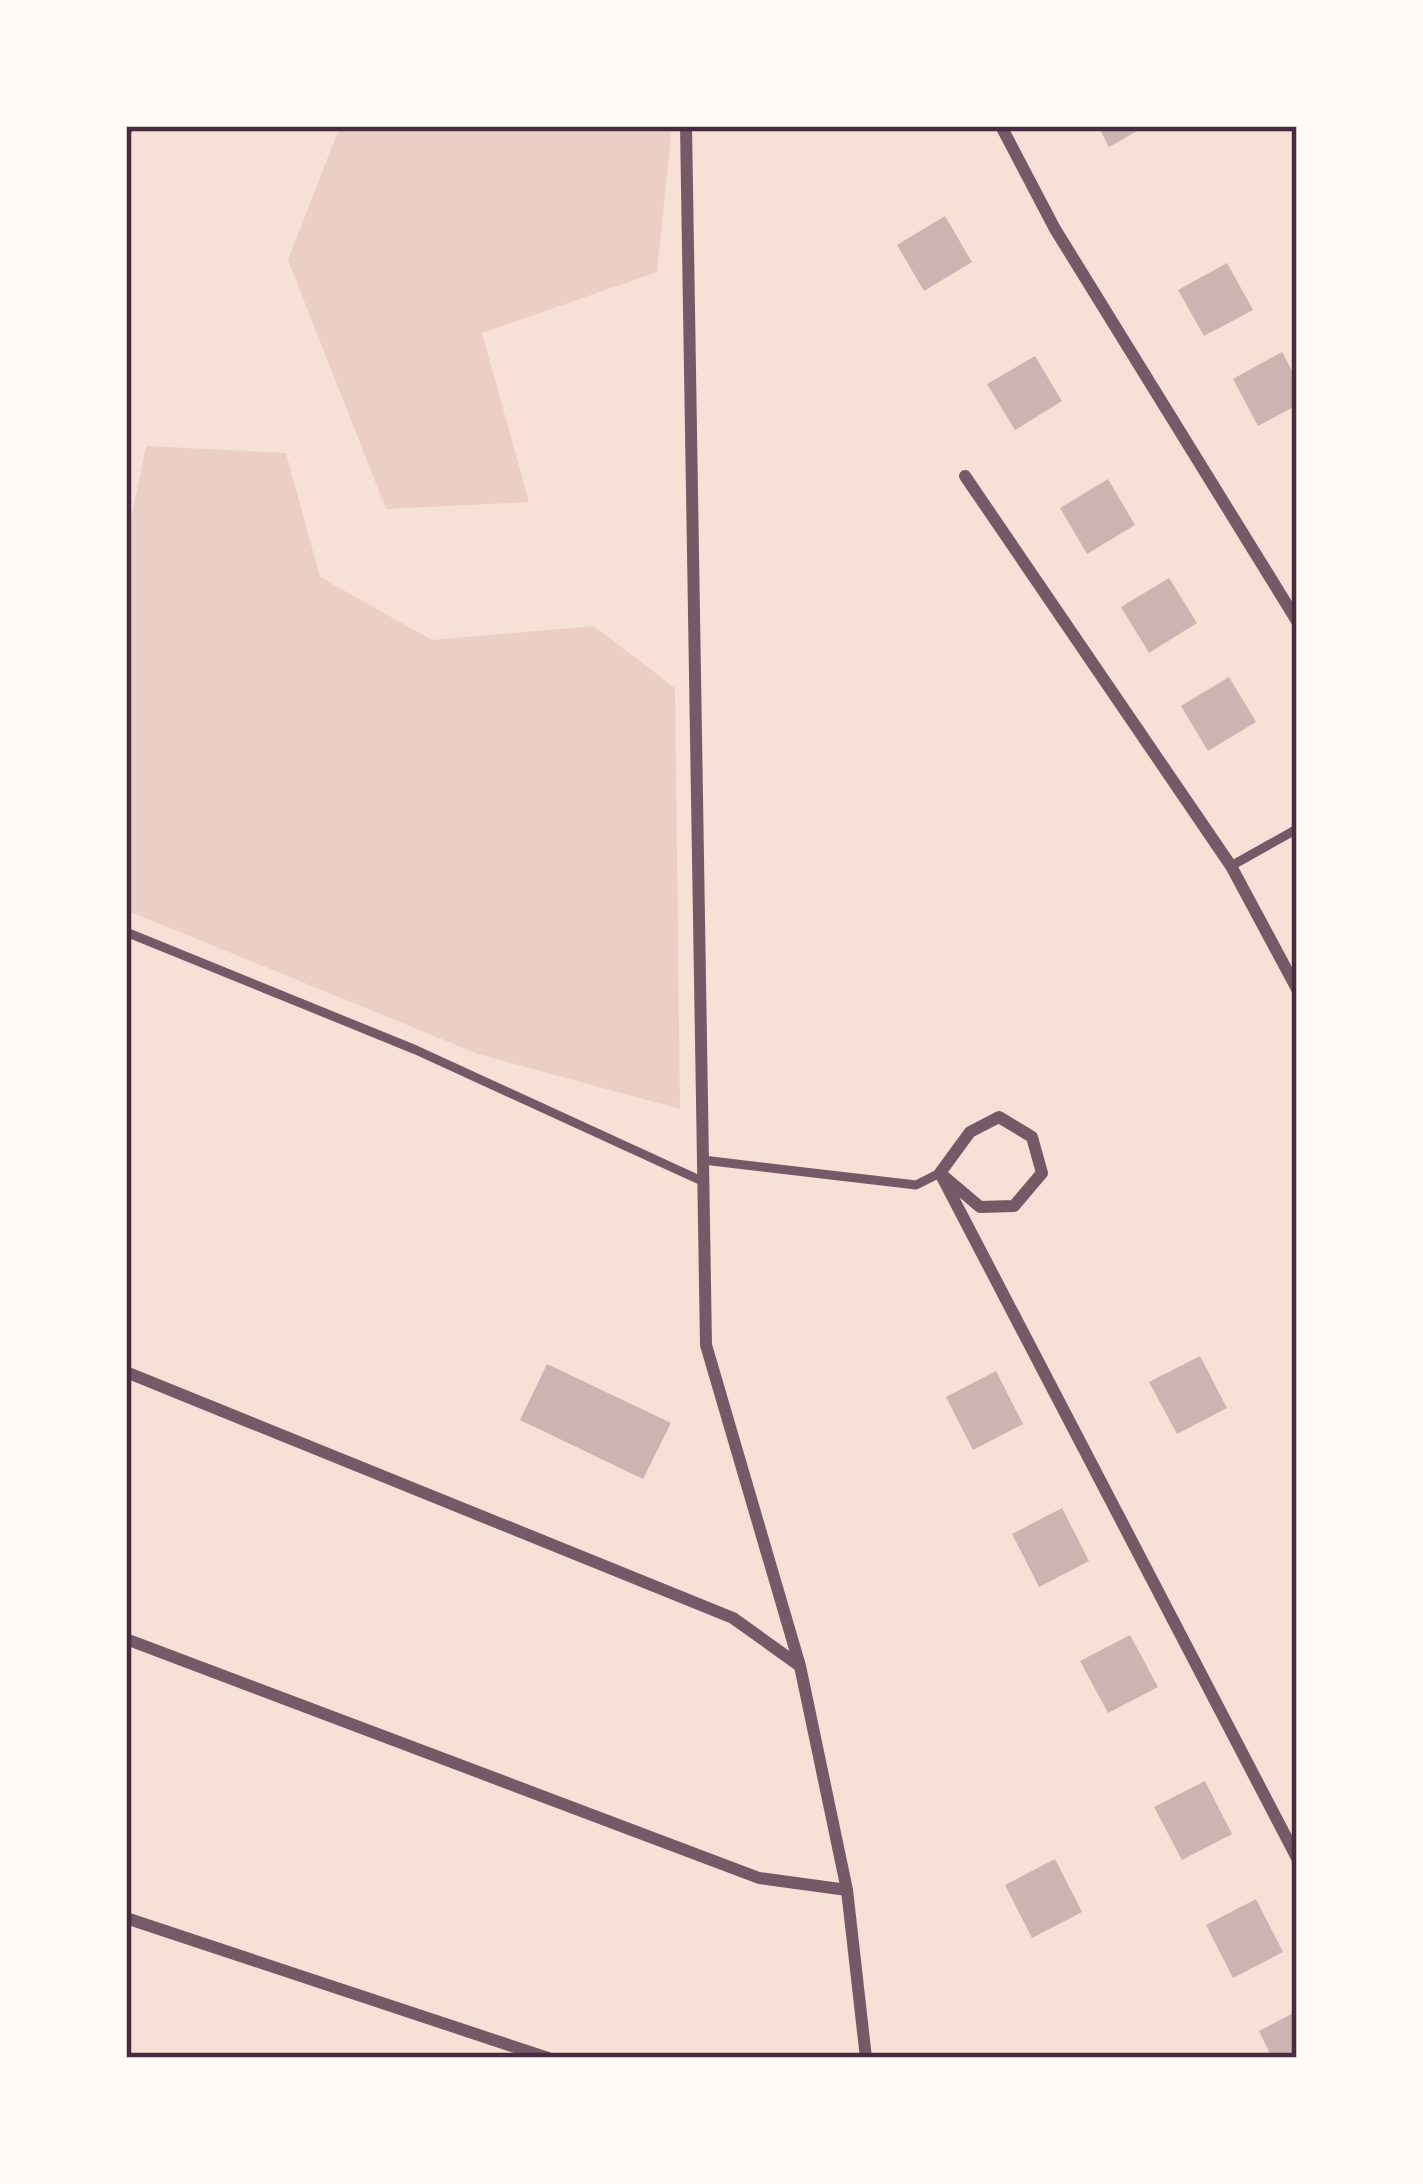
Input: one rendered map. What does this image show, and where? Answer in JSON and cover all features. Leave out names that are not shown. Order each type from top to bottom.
[{"type":"street","points":[[686,126],[706,1345],[800,1666],[847,1890],[866,2058]]},
{"type":"street","points":[[1001,126],[1055,229],[1297,621]]},
{"type":"street","points":[[965,476],[1231,866],[1297,989]]},
{"type":"street","points":[[999,1117],[1032,1137],[1042,1173],[1014,1206],[980,1207],[940,1173],[970,1132],[999,1117]]},
{"type":"street","points":[[940,1173],[1297,1858]]},
{"type":"street","points":[[126,1372],[733,1618],[800,1666]]},
{"type":"street","points":[[126,1639],[759,1878],[847,1890]]},
{"type":"street","points":[[126,1918],[548,2058]]},
{"type":"lane","points":[[1231,866],[1297,829]]},
{"type":"lane","points":[[126,932],[416,1050],[704,1183]]},
{"type":"lane","points":[[703,1160],[916,1185],[940,1173]]},
{"type":"shaded area","points":[[340,126],[672,126],[657,272],[482,333],[529,502],[386,509],[288,260]]},
{"type":"shaded area","points":[[146,446],[286,453],[320,577],[432,640],[594,626],[675,688],[680,1109],[478,1054],[126,910],[126,543]]},
{"type":"building","points":[[1098,126],[1146,126],[1109,147]]},
{"type":"building","points":[[945,216],[972,262],[924,291],[897,245]]},
{"type":"building","points":[[1227,263],[1253,310],[1204,336],[1178,290]]},
{"type":"building","points":[[1282,352],[1297,380],[1297,405],[1258,426],[1233,379]]},
{"type":"building","points":[[1035,356],[1062,401],[1015,430],[987,384]]},
{"type":"building","points":[[1108,479],[1135,525],[1087,554],[1060,508]]},
{"type":"building","points":[[1169,578],[1197,623],[1149,653],[1121,607]]},
{"type":"building","points":[[1229,677],[1256,722],[1208,751],[1181,706]]},
{"type":"building","points":[[1200,1356],[1227,1408],[1177,1434],[1149,1382]]},
{"type":"building","points":[[547,1364],[671,1423],[643,1479],[520,1420]]},
{"type":"building","points":[[996,1371],[1023,1424],[973,1450],[946,1397]]},
{"type":"building","points":[[1062,1508],[1089,1561],[1039,1587],[1012,1534]]},
{"type":"building","points":[[1130,1635],[1158,1687],[1108,1713],[1080,1661]]},
{"type":"building","points":[[1205,1781],[1232,1834],[1182,1860],[1154,1807]]},
{"type":"building","points":[[1055,1859],[1082,1912],[1032,1938],[1005,1885]]},
{"type":"building","points":[[1256,1899],[1283,1952],[1233,1978],[1206,1925]]},
{"type":"building","points":[[1297,2011],[1297,2058],[1272,2058],[1259,2031]]}]
